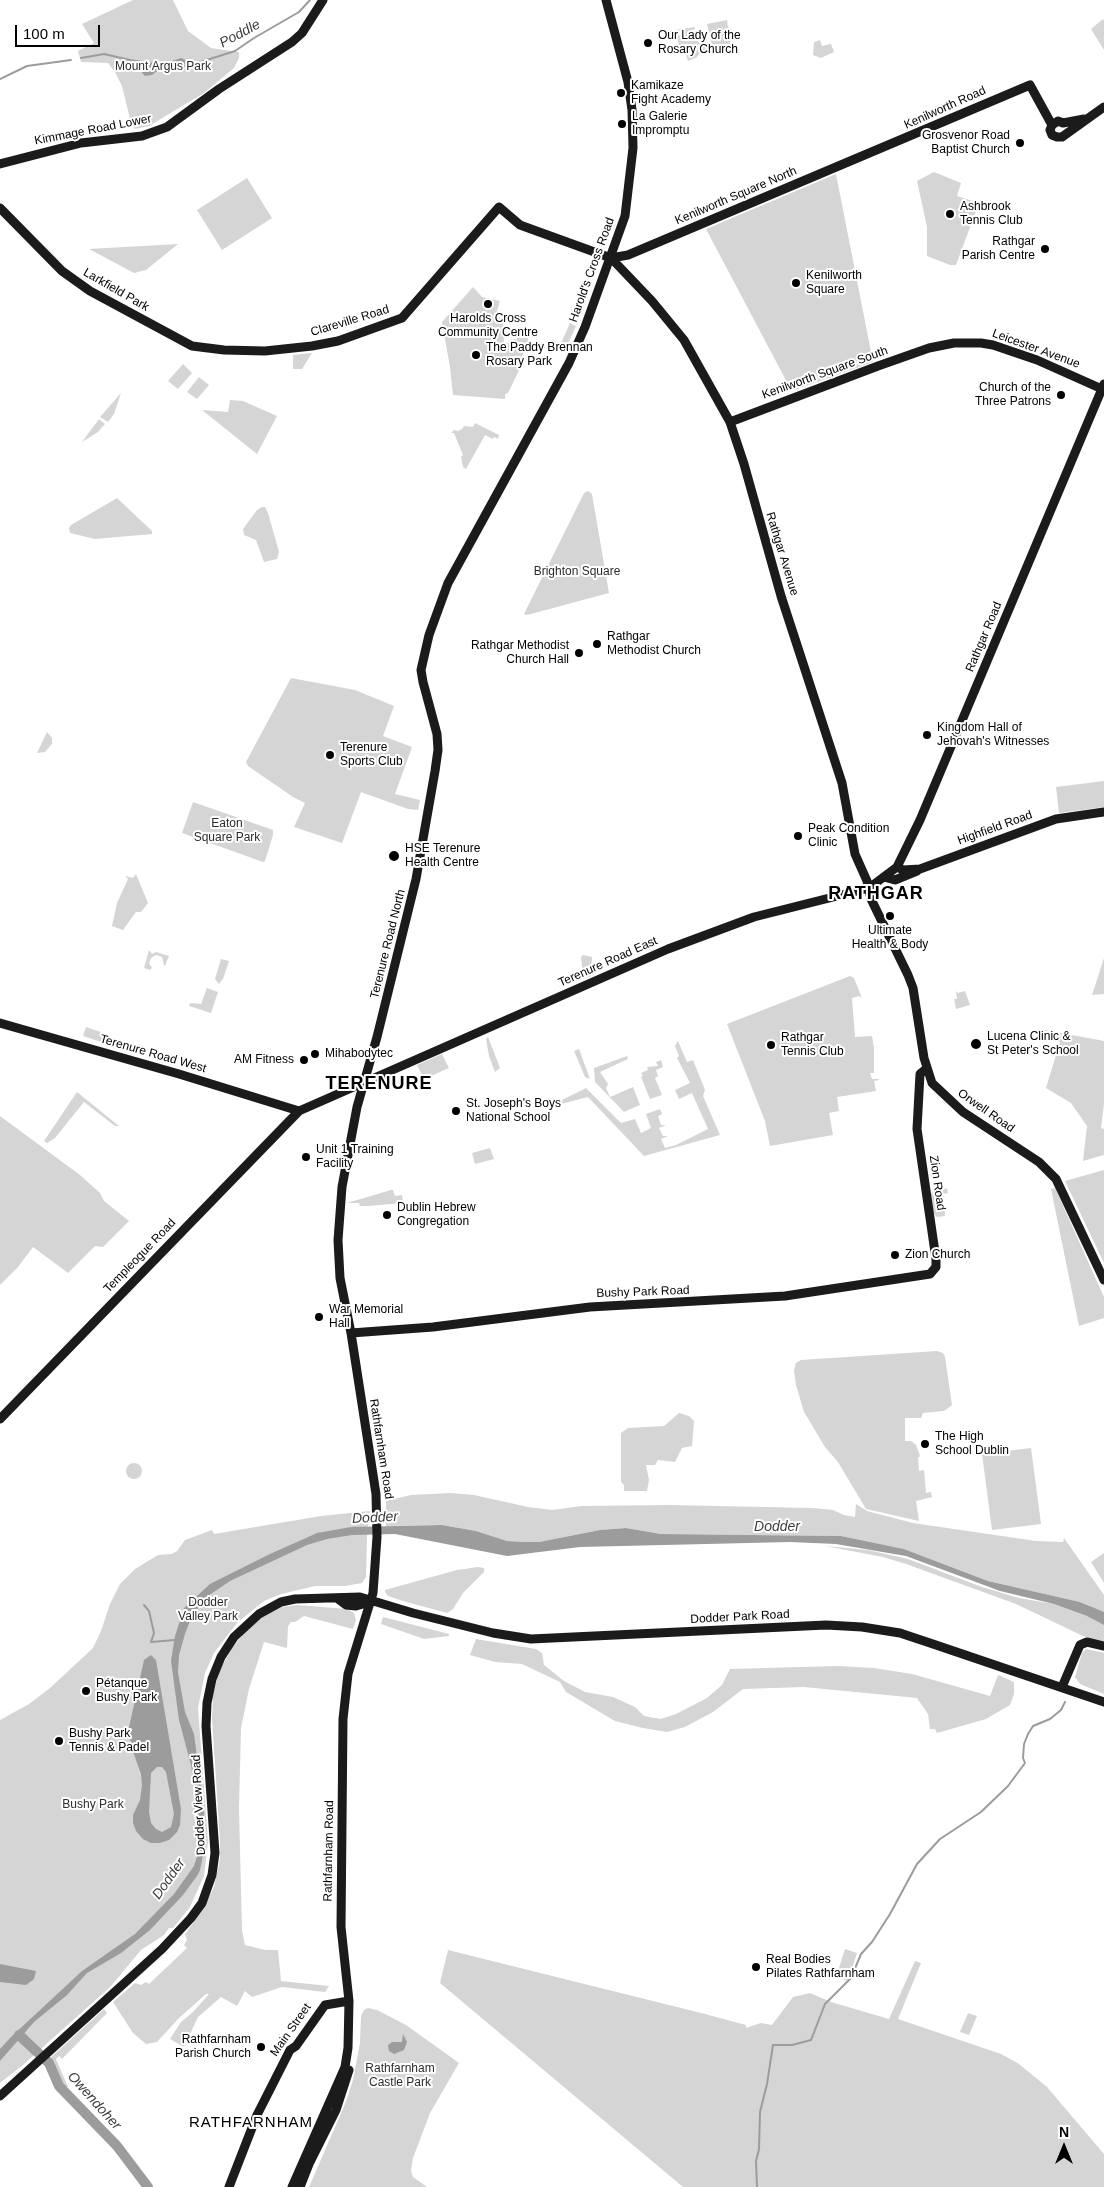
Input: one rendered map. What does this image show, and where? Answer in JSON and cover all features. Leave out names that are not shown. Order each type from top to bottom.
[{"type":"main road","name":"Kimmage Road Lower","points":[[0,164],[81,143],[142,136],[168,127],[219,89],[292,42],[302,33],[323,0]]},
{"type":"main road","name":"Harold's Cross Road","points":[[428,635],[448,583],[569,363],[611,258],[628,200],[634,137],[628,82],[606,0]]},
{"type":"main road","name":"Kenilworth Road","points":[[870,154],[1030,85],[1052,125]]},
{"type":"main road","points":[[1086,119],[1063,123],[1056,122],[1052,125],[1051,133],[1054,137],[1060,138],[1104,107]]},
{"type":"main road","points":[[1063,123],[1066,133]]},
{"type":"main road","name":"Kenilworth Square North","points":[[611,258],[628,254],[870,154]]},
{"type":"main road","name":"Clareville Road","points":[[162,330],[192,346],[200,348],[265,351],[312,346],[338,340],[395,321],[402,318],[423,295],[499,207],[520,224],[611,258]]},
{"type":"main road","name":"Larkfield Park","points":[[0,208],[75,281],[105,300],[162,330]]},
{"type":"main road","name":"Rathgar Avenue","points":[[611,258],[652,301],[684,340],[730,422],[744,464],[781,596],[842,783],[852,846],[869,888]]},
{"type":"main road","name":"Leicester Avenue","points":[[929,348],[958,343],[993,345],[1103,386]]},
{"type":"main road","name":"Kenilworth Square South","points":[[730,422],[929,348]]},
{"type":"main road","name":"Rathgar Road","points":[[869,888],[896,866],[920,820],[1103,386]]},
{"type":"main road","name":"Terenure Road North","points":[[365,1082],[416,879],[438,750],[437,734],[422,682],[421,670],[428,635]]},
{"type":"main road","name":"Highfield Road","points":[[896,866],[903,870],[920,869],[1056,819],[1104,812]]},
{"type":"main road","points":[[884,877],[895,880],[920,869]]},
{"type":"main road","name":"Orwell Road","points":[[869,888],[871,899],[913,988],[926,1069],[932,1083],[963,1112],[1040,1162],[1056,1178],[1104,1280]]},
{"type":"main road","name":"Terenure Road East","points":[[299,1111],[668,949],[754,917],[869,888]]},
{"type":"main road","name":"Terenure Road West","points":[[0,1023],[299,1111]]},
{"type":"main road","name":"Zion Road","points":[[926,1069],[920,1074],[917,1129],[936,1259],[934,1270]]},
{"type":"main road","name":"Rathfarnham Road","points":[[300,2187],[309,2164],[336,2110],[349,2068],[354,2033],[341,1927],[343,1719],[348,1674],[374,1584],[378,1522],[376,1494],[351,1333],[340,1278],[339,1220],[346,1161],[357,1107],[365,1082]]},
{"type":"main road","points":[[918,1098],[922,1090],[932,1083]]},
{"type":"main road","points":[[344,1091],[353,1098],[357,1107]]},
{"type":"main road","name":"Templeogue Road","points":[[0,1419],[299,1111]]},
{"type":"main road","name":"Bushy Park Road","points":[[351,1333],[433,1326],[590,1307],[785,1296],[924,1276],[934,1270]]},
{"type":"main road","name":"Dodder View Road","points":[[0,2096],[162,1950],[191,1918],[205,1895],[214,1868],[216,1846],[206,1726],[207,1703],[214,1671],[225,1650],[245,1626],[270,1607],[295,1599],[338,1599],[346,1605],[356,1606],[370,1602]]},
{"type":"main road","name":"Dodder Park Road","points":[[370,1602],[493,1633],[531,1639],[826,1625],[862,1627],[900,1633],[1062,1686],[1104,1702]]},
{"type":"main road","points":[[1062,1686],[1080,1645],[1087,1642],[1104,1646]]},
{"type":"main road","name":"Rathfarnham Road","points":[[292,2187],[345,2067],[350,2033],[349,2001]]},
{"type":"main road","name":"Main Street","points":[[229,2187],[255,2121],[290,2050],[299,2041],[325,2005],[349,2001]]},
{"type":"green space","name":"Mount Argus Park","points":[[133,0],[173,0],[188,31],[211,48],[239,52],[239,58],[234,68],[204,93],[149,126],[135,129],[131,123],[122,86],[115,72],[108,63],[81,62],[78,51],[94,43],[82,24]]},
{"type":"green space","points":[[1103,19],[1104,21],[1104,50],[1091,29]]},
{"type":"green space","points":[[727,20],[731,50],[729,48],[717,51],[713,49],[701,52],[696,58],[688,61],[685,51],[681,52],[676,36],[682,35],[681,31],[676,32],[675,30],[695,27],[692,30],[694,35],[697,35],[696,39],[699,43],[702,42],[703,45],[708,43],[709,46],[712,45],[707,24]]},
{"type":"green space","points":[[820,40],[822,46],[831,44],[834,52],[821,58],[813,55],[814,42]]},
{"type":"green space","name":"Ashbrook Tennis Club","points":[[934,172],[961,183],[957,196],[979,203],[956,265],[950,265],[927,256],[927,227],[917,181]]},
{"type":"green space","name":"Kenilworth Square","points":[[836,174],[873,362],[795,390],[789,386],[706,229]]},
{"type":"green space","points":[[247,178],[272,218],[222,250],[197,210]]},
{"type":"green space","points":[[178,244],[146,270],[134,273],[89,249]]},
{"type":"green space","name":"The Paddy Brennan Rosary Park","points":[[473,287],[482,297],[500,301],[496,314],[503,320],[504,343],[512,343],[512,340],[517,339],[517,336],[528,337],[527,347],[521,358],[524,360],[508,393],[505,394],[505,399],[453,395],[442,322]]},
{"type":"green space","points":[[570,323],[576,326],[564,353],[558,350]]},
{"type":"green space","points":[[312,353],[302,369],[293,369],[293,355]]},
{"type":"green space","points":[[183,364],[192,373],[178,389],[168,381]]},
{"type":"green space","points":[[199,377],[209,385],[197,399],[187,392]]},
{"type":"green space","points":[[121,393],[114,414],[108,422],[100,417]]},
{"type":"green space","points":[[230,400],[243,401],[277,416],[257,454],[202,410],[228,412]]},
{"type":"green space","points":[[99,419],[105,424],[98,432],[82,442]]},
{"type":"green space","points":[[475,423],[499,435],[498,439],[494,437],[493,439],[485,435],[466,469],[463,467],[461,457],[463,455],[454,433],[451,433],[454,430],[462,429],[464,426],[473,427]]},
{"type":"green space","name":"Brighton Square","points":[[588,491],[592,494],[609,593],[527,615],[524,614],[584,493]]},
{"type":"green space","points":[[117,498],[152,531],[152,534],[95,539],[70,533],[69,528],[71,525]]},
{"type":"green space","points":[[265,507],[268,513],[279,552],[277,559],[264,562],[256,540],[244,535],[243,529],[257,510]]},
{"type":"green space","name":"Terenure Sports Club","points":[[291,678],[355,690],[394,706],[383,736],[412,747],[395,794],[420,800],[418,810],[408,809],[361,792],[342,843],[294,827],[305,803],[293,797],[248,766],[246,762]]},
{"type":"green space","points":[[47,732],[52,738],[52,744],[45,752],[37,753]]},
{"type":"green space","points":[[1104,781],[1104,807],[1059,813],[1056,787]]},
{"type":"green space","name":"Eaton Square Park","points":[[193,802],[273,830],[265,861],[263,862],[182,833]]},
{"type":"green space","points":[[136,874],[148,903],[141,912],[136,912],[123,930],[112,926],[117,903],[128,879],[125,876],[133,878]]},
{"type":"green space","points":[[149,950],[152,954],[156,952],[169,956],[165,966],[162,957],[156,955],[151,958],[149,963],[152,968],[150,970],[144,968]]},
{"type":"green space","points":[[583,955],[592,957],[591,976],[587,978],[583,976],[581,957]]},
{"type":"green space","points":[[1104,958],[1104,994],[1092,995]]},
{"type":"green space","points":[[221,959],[229,961],[223,979],[219,984],[215,979]]},
{"type":"green space","points":[[850,976],[854,978],[862,998],[859,996],[852,998],[855,1037],[872,1036],[874,1073],[870,1073],[872,1079],[879,1079],[874,1081],[876,1091],[837,1097],[839,1111],[829,1113],[833,1135],[770,1146],[765,1121],[727,1024]]},
{"type":"green space","points":[[207,988],[218,992],[211,1013],[189,1006],[190,1003],[201,1004]]},
{"type":"green space","points":[[956,991],[958,993],[965,991],[970,1005],[956,1009],[954,999],[957,999]]},
{"type":"green space","points":[[86,1027],[104,1033],[101,1042],[83,1036]]},
{"type":"green space","points":[[1040,1029],[1104,1041],[1104,1104],[1101,1128],[1104,1129],[1104,1155],[1083,1161],[1087,1126],[1071,1103],[1046,1088],[1060,1042],[1039,1038]]},
{"type":"green space","points":[[488,1037],[500,1068],[495,1072],[489,1056],[486,1039]]},
{"type":"green space","points":[[678,1041],[687,1062],[693,1060],[705,1090],[703,1096],[720,1135],[644,1156],[588,1097],[561,1104],[562,1100],[586,1088],[621,1123],[635,1119],[641,1133],[651,1128],[646,1114],[660,1109],[662,1114],[658,1116],[661,1125],[666,1125],[659,1128],[663,1136],[668,1136],[661,1139],[665,1148],[676,1145],[708,1129],[692,1093],[679,1099],[675,1090],[690,1083],[677,1058],[679,1056],[675,1046]]},
{"type":"green space","points":[[579,1049],[590,1079],[585,1077],[574,1051]]},
{"type":"green space","points":[[442,1054],[449,1068],[424,1079],[417,1065]]},
{"type":"green space","points":[[627,1056],[628,1059],[600,1072],[608,1084],[606,1088],[610,1097],[633,1087],[640,1105],[624,1112],[595,1082],[594,1068]]},
{"type":"green space","points":[[661,1060],[663,1067],[656,1070],[658,1076],[655,1078],[662,1095],[650,1099],[641,1073],[648,1070],[647,1067],[658,1066],[656,1062]]},
{"type":"green space","points":[[77,1092],[119,1126],[115,1126],[84,1102],[55,1138],[47,1143],[44,1141]]},
{"type":"green space","points":[[0,1116],[80,1175],[100,1193],[104,1201],[129,1221],[103,1247],[95,1246],[68,1273],[33,1247],[18,1267],[0,1285]]},
{"type":"green space","points":[[490,1148],[494,1159],[475,1164],[472,1153]]},
{"type":"green space","points":[[1104,1170],[1104,1263],[1065,1181]]},
{"type":"green space","points":[[947,1188],[948,1193],[943,1194],[945,1216],[937,1217],[933,1213],[931,1193]]},
{"type":"green space","points":[[1055,1188],[1104,1297],[1104,1318],[1079,1326],[1051,1189]]},
{"type":"green space","points":[[393,1190],[395,1196],[402,1195],[403,1203],[360,1206],[359,1203],[347,1203]]},
{"type":"green space","points":[[937,1351],[943,1353],[945,1357],[952,1405],[944,1411],[923,1413],[921,1418],[905,1418],[905,1441],[911,1441],[916,1445],[920,1456],[918,1458],[919,1471],[924,1470],[926,1493],[931,1492],[932,1497],[916,1501],[919,1521],[866,1509],[838,1462],[825,1447],[804,1412],[796,1385],[794,1370],[796,1363],[801,1360]]},
{"type":"green space","points":[[679,1413],[689,1416],[694,1421],[692,1446],[682,1448],[675,1462],[658,1460],[655,1465],[646,1465],[649,1480],[647,1491],[624,1491],[624,1485],[621,1482],[621,1433],[628,1428],[664,1426]]},
{"type":"green space","points":[[1031,1448],[1041,1524],[992,1530],[982,1454]]},
{"type":"green space","points":[[134,1463],[142,1471],[134,1479],[126,1471]]},
{"type":"green space","points":[[451,1493],[474,1495],[528,1507],[552,1510],[582,1506],[669,1505],[812,1508],[833,1510],[855,1517],[856,1504],[867,1511],[913,1523],[1036,1541],[1063,1542],[1064,1538],[1104,1595],[1104,1642],[1083,1636],[1016,1604],[906,1564],[883,1557],[825,1546],[868,1550],[908,1559],[982,1587],[1019,1598],[1054,1604],[1087,1616],[1092,1607],[1080,1602],[988,1581],[904,1549],[841,1536],[661,1534],[626,1528],[600,1530],[539,1542],[526,1542],[507,1541],[476,1531],[442,1525],[386,1526],[386,1501],[411,1495]]},
{"type":"green space","name":"Bushy Park","points":[[370,1511],[366,1577],[362,1583],[345,1586],[315,1586],[281,1594],[264,1601],[237,1623],[214,1653],[205,1673],[198,1708],[208,1842],[204,1876],[190,1907],[173,1928],[169,1928],[164,1935],[141,1950],[111,1986],[23,2065],[0,2083],[0,1720],[29,1704],[50,1688],[93,1648],[120,1584],[135,1569],[158,1555],[172,1554],[177,1551],[185,1540],[212,1530],[214,1534],[321,1516]]},
{"type":"green space","points":[[1104,1553],[1104,1583],[1091,1562]]},
{"type":"green space","points":[[484,1568],[484,1572],[463,1593],[453,1609],[447,1613],[388,1596],[385,1592],[385,1590],[457,1570]]},
{"type":"green space","points":[[297,1605],[347,1609],[354,1613],[356,1620],[353,1629],[304,1616],[295,1622],[291,1622],[288,1626],[287,1648],[264,1642],[249,1689],[241,1728],[239,1808],[242,1931],[245,1945],[265,1950],[278,1950],[281,1981],[329,1986],[325,1992],[282,1987],[252,1997],[245,1991],[237,2006],[221,1997],[198,2017],[184,2047],[170,2039],[181,2022],[209,1994],[206,1994],[179,2018],[157,2042],[146,2044],[133,2033],[113,2002],[135,1983],[141,1985],[146,1982],[149,1984],[187,1948],[184,1945],[187,1940],[185,1934],[202,1911],[214,1887],[220,1859],[212,1717],[213,1697],[218,1674],[232,1648],[260,1618],[282,1607]]},
{"type":"green space","points":[[383,1617],[449,1634],[449,1636],[424,1639],[381,1624]]},
{"type":"green space","points":[[476,1639],[536,1649],[542,1653],[544,1665],[564,1681],[585,1692],[613,1697],[635,1707],[644,1716],[661,1719],[676,1714],[707,1698],[722,1685],[730,1669],[838,1666],[874,1668],[912,1674],[990,1696],[998,1675],[1014,1682],[1014,1694],[1010,1705],[986,1719],[937,1733],[935,1729],[930,1729],[928,1714],[917,1698],[804,1687],[743,1689],[713,1712],[685,1727],[667,1732],[615,1721],[566,1692],[560,1682],[522,1664],[495,1662],[470,1655]]},
{"type":"green space","points":[[1086,1649],[1104,1653],[1104,1694],[1080,1684],[1075,1677],[1082,1653]]},
{"type":"green space","points":[[845,1949],[857,1953],[848,1981],[836,1977]]},
{"type":"green space","points":[[448,1950],[705,2014],[746,2025],[746,2028],[761,2023],[772,2025],[793,1997],[810,1993],[831,2002],[889,2019],[915,1961],[921,1963],[898,2019],[1001,2054],[1019,2064],[1047,2087],[1104,2154],[1104,2187],[683,2187],[440,1983]]},
{"type":"green space","name":"Rathfarnham Castle Park","points":[[368,2008],[377,2010],[406,2025],[459,2063],[430,2113],[413,2158],[411,2170],[413,2177],[427,2187],[309,2187],[345,2104],[353,2080],[360,2043],[361,2016],[364,2010]]},
{"type":"green space","points":[[104,2009],[107,2013],[62,2059],[59,2056],[56,2059],[68,2087],[60,2086],[53,2067],[48,2060]]},
{"type":"green space","points":[[968,2013],[977,2016],[969,2035],[960,2032]]},
{"type":"shaded area","points":[[181,58],[191,62],[194,66],[167,67],[172,61]]},
{"type":"shaded area","points":[[130,59],[161,64],[161,68],[152,75],[145,76]]},
{"type":"shaded area","points":[[442,1525],[476,1531],[507,1541],[526,1542],[539,1542],[600,1530],[626,1528],[661,1534],[841,1536],[904,1549],[988,1581],[1080,1602],[1104,1612],[1104,1625],[1087,1616],[1054,1604],[1000,1591],[906,1556],[836,1544],[790,1542],[580,1547],[507,1556],[395,1534],[352,1535],[327,1539],[307,1545],[230,1581],[205,1598],[191,1618],[185,1634],[179,1655],[178,1672],[185,1712],[194,1734],[204,1811],[204,1850],[197,1876],[183,1895],[150,1930],[121,1953],[87,1973],[67,1995],[34,2022],[0,2061],[0,2049],[11,2037],[82,1971],[135,1934],[174,1894],[194,1866],[198,1853],[199,1827],[191,1765],[179,1720],[171,1661],[175,1636],[184,1608],[210,1584],[317,1533],[351,1527]]},
{"type":"shaded area","points":[[151,1655],[156,1660],[181,1809],[180,1825],[177,1832],[169,1840],[160,1843],[151,1843],[143,1839],[136,1831],[133,1823],[133,1815],[140,1800],[142,1785],[141,1774],[131,1746],[129,1727],[144,1660]],"holes":[[[157,1767],[162,1767],[166,1772],[174,1814],[171,1827],[162,1832],[151,1823],[149,1812],[151,1773]]]},
{"type":"shaded area","points":[[0,1964],[36,1971],[34,1979],[26,1985],[0,1982]]},
{"type":"shaded area","points":[[403,2034],[407,2042],[404,2050],[394,2054],[389,2051],[388,2045],[392,2042],[402,2042]]},
{"type":"waterway","name":"Poddle","points":[[191,65],[235,51],[299,12],[310,0]]},
{"type":"waterway","name":"Poddle","points":[[81,58],[104,54],[130,60]]},
{"type":"waterway","name":"Poddle","points":[[0,79],[27,66],[71,60]]},
{"type":"waterway","name":"Poddle","points":[[159,66],[169,64]]},
{"type":"waterway","points":[[144,1605],[149,1611],[154,1633],[151,1642],[175,1640]]},
{"type":"waterway","points":[[757,2187],[756,2161],[759,2149],[760,2112],[767,2084],[773,2045],[792,2045],[811,2040],[825,2004],[851,1978],[861,1954],[872,1942],[890,1914],[917,1864],[940,1839],[981,1812],[1008,1786],[1025,1763],[1023,1758],[1024,1744],[1033,1726],[1050,1719],[1061,1710],[1065,1702]]},
{"type":"waterway","name":"Owendoher","points":[[19,2035],[49,2063],[59,2086],[117,2146],[148,2187]]},
{"type":"place","name":"Our Lady of the Rosary Church","points":[[648,43]]},
{"type":"place","name":"Kamikaze Fight Academy","points":[[621,93]]},
{"type":"place","name":"La Galerie Impromptu","points":[[622,124]]},
{"type":"place","name":"Grosvenor Road Baptist Church","points":[[1020,143]]},
{"type":"place","name":"Ashbrook Tennis Club","points":[[950,214]]},
{"type":"place","name":"Rathgar Parish Centre","points":[[1045,249]]},
{"type":"place","name":"Kenilworth Square","points":[[796,283]]},
{"type":"place","name":"Harolds Cross Community Centre","points":[[488,304]]},
{"type":"place","name":"The Paddy Brennan Rosary Park","points":[[476,355]]},
{"type":"place","name":"Church of the Three Patrons","points":[[1061,395]]},
{"type":"place","name":"Rathgar Methodist Church","points":[[597,644]]},
{"type":"place","name":"Rathgar Methodist Church Hall","points":[[579,653]]},
{"type":"place","name":"Kingdom Hall of Jehovah's Witnesses","points":[[927,735]]},
{"type":"place","name":"Terenure Sports Club","points":[[330,755]]},
{"type":"place","name":"Peak Condition Clinic","points":[[798,836]]},
{"type":"place","name":"HSE Terenure Health Centre","points":[[394,856]]},
{"type":"place","name":"Ultimate Health & Body","points":[[890,916]]},
{"type":"place","name":"Lucena Clinic & St Peter's School","points":[[976,1044]]},
{"type":"place","name":"Rathgar Tennis Club","points":[[771,1045]]},
{"type":"place","name":"Mihabodytec","points":[[315,1054]]},
{"type":"place","name":"AM Fitness","points":[[304,1060]]},
{"type":"place","name":"St. Joseph's Boys National School","points":[[456,1111]]},
{"type":"place","name":"Unit 1 Training Facility","points":[[306,1157]]},
{"type":"place","name":"Dublin Hebrew Congregation","points":[[387,1215]]},
{"type":"place","name":"Zion Church","points":[[895,1255]]},
{"type":"place","name":"War Memorial Hall","points":[[319,1317]]},
{"type":"place","name":"The High School Dublin","points":[[925,1444]]},
{"type":"place","name":"Pétanque Bushy Park","points":[[86,1691]]},
{"type":"place","name":"Bushy Park Tennis & Padel","points":[[59,1741]]},
{"type":"place","name":"Real Bodies Pilates Rathfarnham","points":[[756,1967]]},
{"type":"place","name":"Rathfarnham Parish Church","points":[[261,2047]]},
{"type":"district","name":"RATHGAR","points":[[876,894]]},
{"type":"district","name":"TERENURE","points":[[379,1084]]},
{"type":"district","name":"RATHFARNHAM","points":[[251,2123]]},
{"type":"water label","name":"Dodder","points":[[375,1518]]},
{"type":"water label","name":"Dodder","points":[[777,1527]]},
{"type":"water label","name":"Dodder","points":[[169,1879]]},
{"type":"park label","name":"Dodder Valley Park","points":[[208,1610]]}]
